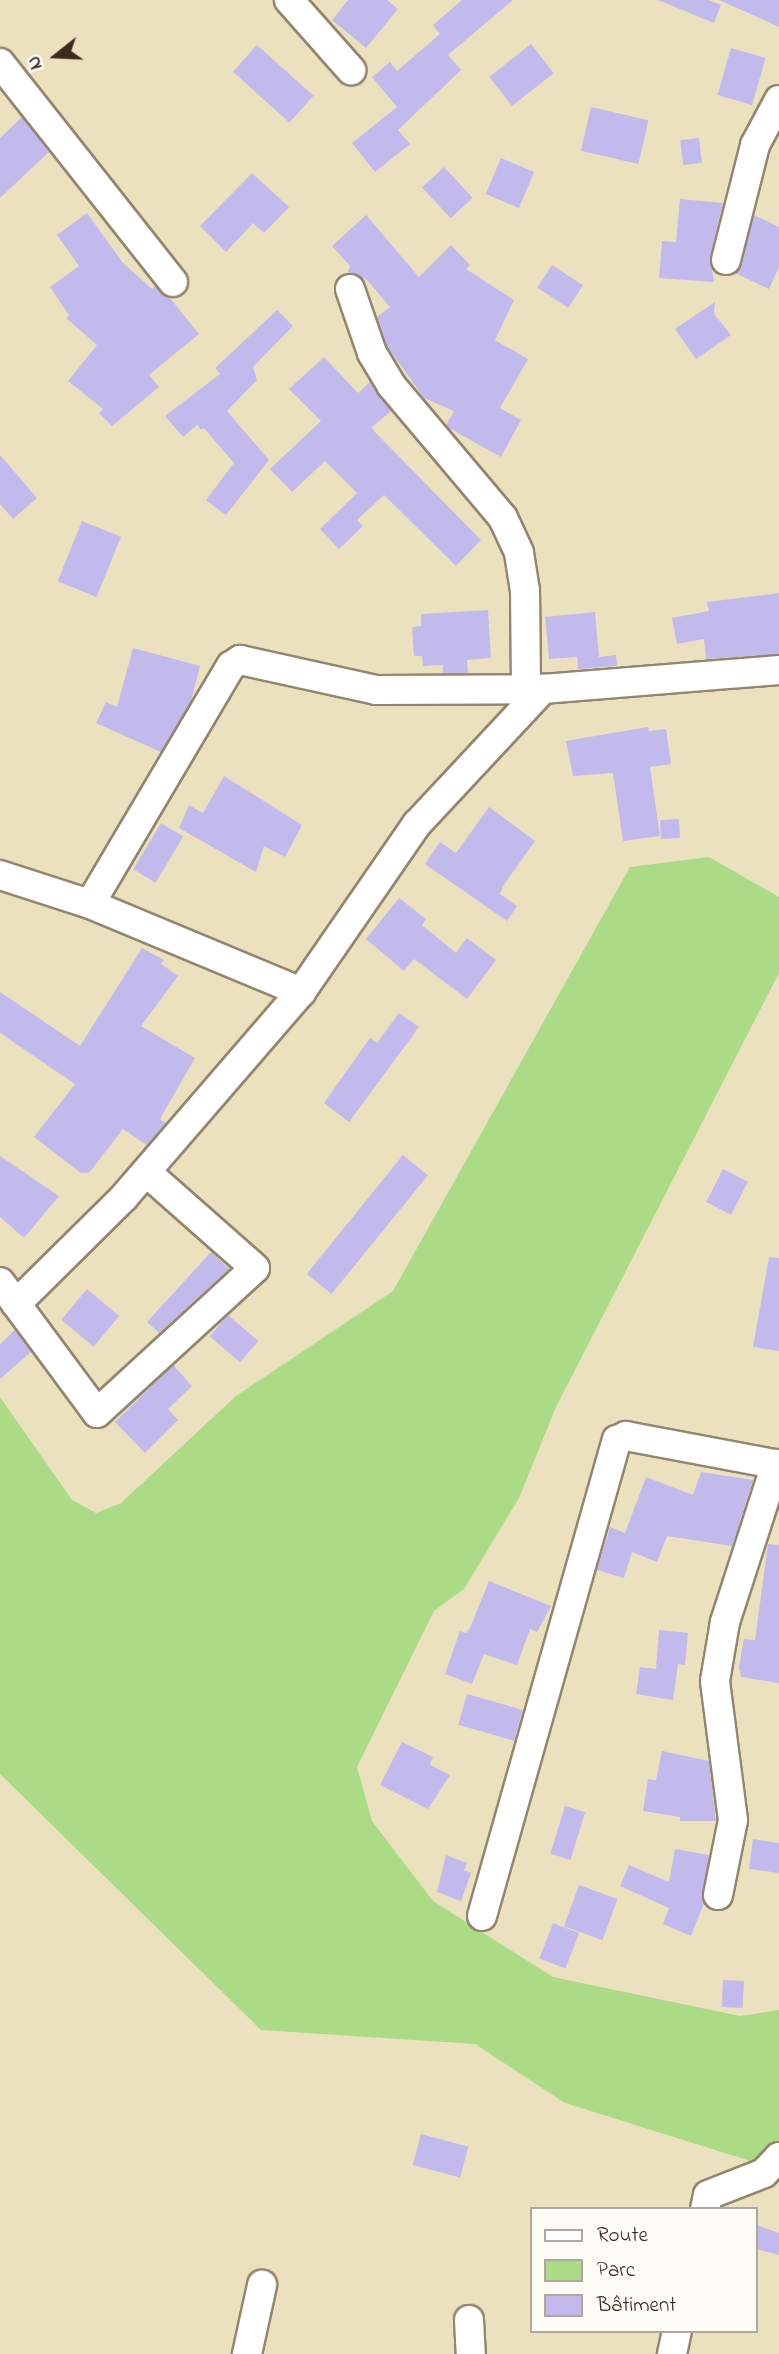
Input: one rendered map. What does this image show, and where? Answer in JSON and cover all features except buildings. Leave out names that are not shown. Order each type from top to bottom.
[{"type":"street","points":[[289,0],[351,70]]},
{"type":"street","points":[[0,63],[173,282]]},
{"type":"street","points":[[726,260],[755,145],[779,100]]},
{"type":"street","points":[[146,1172],[255,1268],[97,1413],[8,1293],[146,1172],[301,992],[417,824],[535,689],[519,553],[503,518],[391,385],[372,353],[350,289]]},
{"type":"street","points":[[90,904],[231,666],[240,660],[376,690],[535,689],[779,670]]},
{"type":"street","points":[[0,875],[90,904],[301,992]]},
{"type":"street","points":[[482,1916],[617,1440],[626,1436],[777,1465],[725,1622],[715,1681],[733,1820],[718,1895]]},
{"type":"street","points":[[705,2207],[708,2195],[764,2173],[779,2157]]},
{"type":"street","points":[[247,2354],[262,2286]]},
{"type":"street","points":[[469,2320],[471,2354]]},
{"type":"street","points":[[672,2354],[677,2333]]},
{"type":"green space","points":[[709,857],[779,897],[779,973],[556,1407],[519,1498],[464,1589],[434,1611],[357,1767],[372,1821],[433,1901],[553,1977],[740,2016],[779,2010],[779,2170],[565,2103],[475,2044],[261,2030],[0,1774],[0,1397],[72,1500],[96,1513],[121,1503],[236,1396],[393,1291],[630,867]]}]
